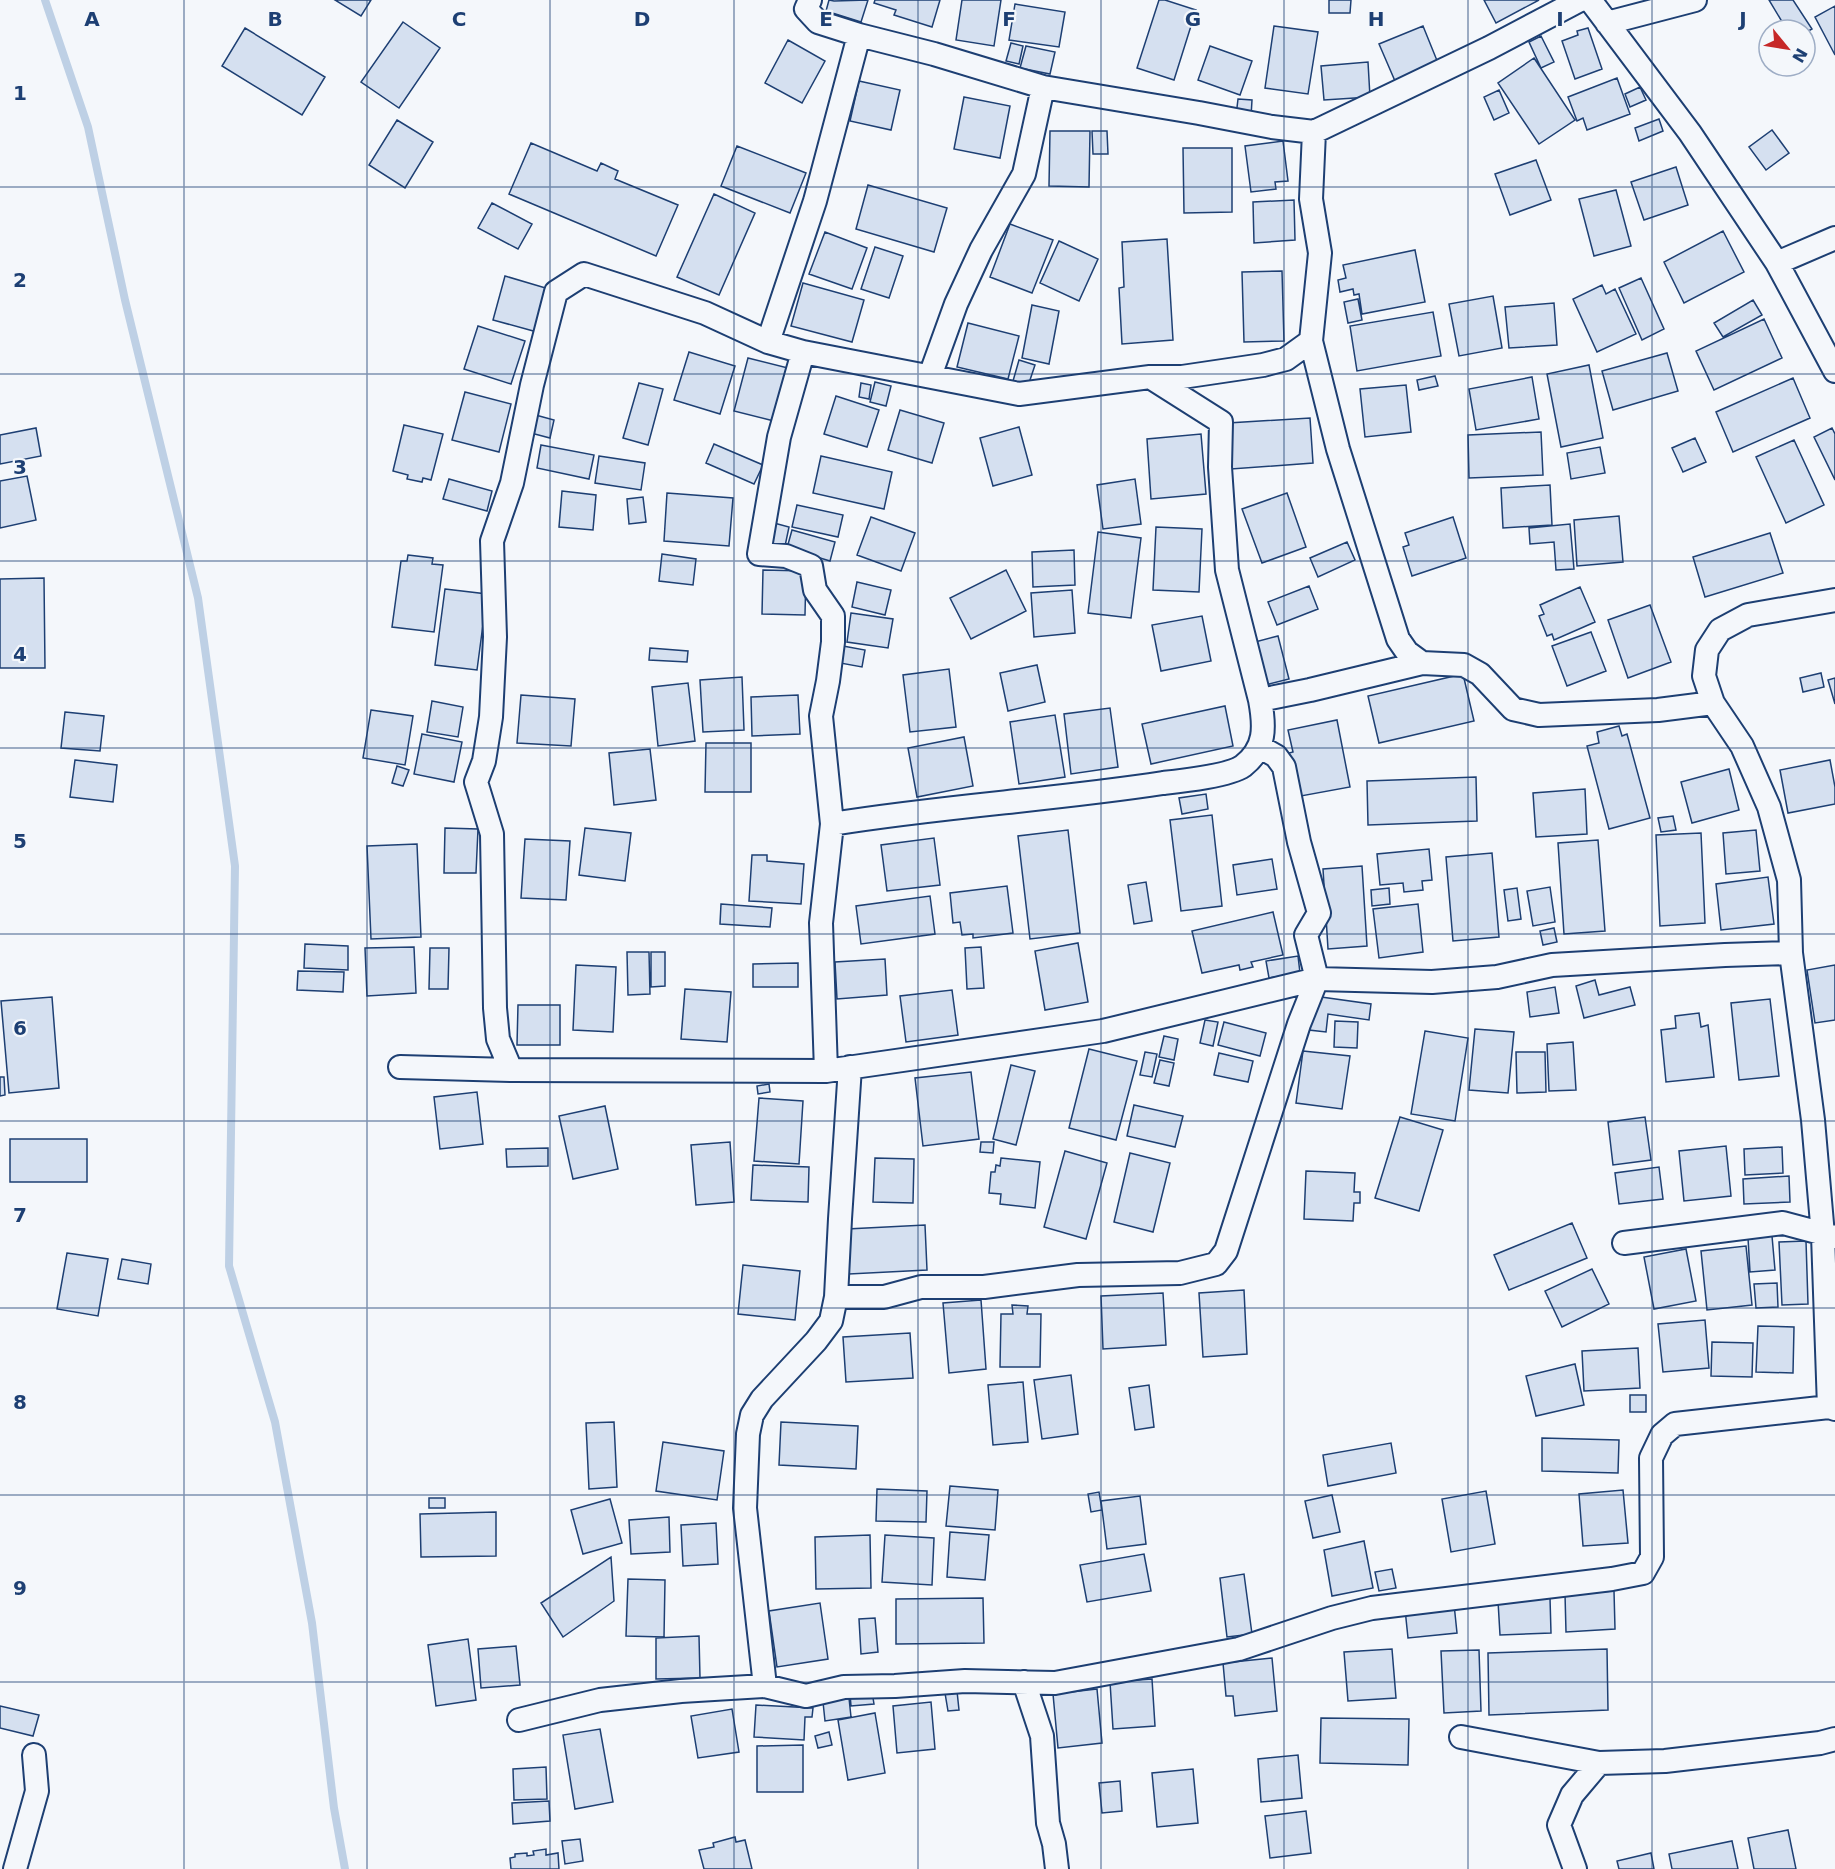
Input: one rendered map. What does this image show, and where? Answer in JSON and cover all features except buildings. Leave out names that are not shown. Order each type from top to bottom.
[{"type":"street","points":[[810,0],[807,9],[818,22],[1043,87],[1272,127],[1314,132],[1490,48],[1580,0]]},
{"type":"street","points":[[1590,0],[1690,133],[1777,263],[1835,371]]},
{"type":"street","points":[[1607,22],[1695,0]]},
{"type":"street","points":[[768,342],[815,201],[860,35]]},
{"type":"street","points":[[930,376],[956,304],[981,250],[1024,174],[1043,87]]},
{"type":"street","points":[[1314,132],[1311,199],[1320,253],[1311,341],[1338,449],[1398,639],[1407,652],[1422,663]]},
{"type":"street","points":[[1777,263],[1835,238]]},
{"type":"street","points":[[511,1070],[498,1039],[495,1008],[492,834],[476,782],[484,761],[491,717],[495,637],[492,541],[512,483],[532,385],[556,292],[584,274],[705,314],[768,342],[803,352],[1019,394],[1150,377],[1182,377],[1263,365],[1286,359],[1311,341]]},
{"type":"street","points":[[803,352],[779,437],[759,554],[786,556],[811,566],[815,590],[833,616],[832,652],[821,716],[832,824],[821,923],[826,1071]]},
{"type":"street","points":[[832,824],[897,813],[1120,790],[1213,776],[1242,767],[1260,747],[1264,722],[1260,700],[1227,570],[1220,467],[1221,422],[1150,377]]},
{"type":"street","points":[[519,1720],[600,1700],[681,1691],[765,1686],[806,1695],[844,1688],[965,1681],[1055,1683],[1239,1649],[1332,1618],[1372,1608],[1612,1579],[1643,1573],[1652,1557],[1651,1458],[1662,1435],[1675,1424],[1832,1408],[1827,1374],[1829,1236],[1791,953],[1789,880],[1769,807],[1742,746],[1713,704],[1704,676],[1707,650],[1720,630],[1748,615],[1835,600]]},
{"type":"street","points":[[1260,700],[1422,663],[1464,665],[1480,674],[1513,709],[1539,715],[1659,710],[1713,704]]},
{"type":"street","points":[[837,1297],[884,1297],[921,1287],[984,1287],[1078,1275],[1180,1273],[1216,1264],[1226,1251],[1299,1024],[1317,979],[1306,935],[1319,913],[1299,842],[1284,767],[1276,756],[1260,747]]},
{"type":"street","points":[[400,1067],[511,1070],[826,1071],[1103,1031],[1317,979],[1432,982],[1497,977],[1552,965],[1791,953]]},
{"type":"street","points":[[765,1686],[745,1508],[748,1434],[753,1415],[762,1399],[816,1341],[831,1321],[837,1297],[850,1067]]},
{"type":"street","points":[[1624,1243],[1783,1223],[1829,1236]]},
{"type":"street","points":[[1024,1682],[1042,1736],[1048,1823],[1054,1844],[1057,1869]]},
{"type":"street","points":[[1461,1737],[1599,1762],[1665,1761],[1820,1743],[1835,1739]]},
{"type":"street","points":[[15,1869],[37,1791],[34,1755]]},
{"type":"street","points":[[1575,1869],[1559,1825],[1572,1796],[1599,1762]]},
{"type":"waterway","points":[[45,0],[88,127],[125,300],[198,598],[235,866],[229,1266],[275,1422],[312,1623],[334,1808],[345,1869]]}]
